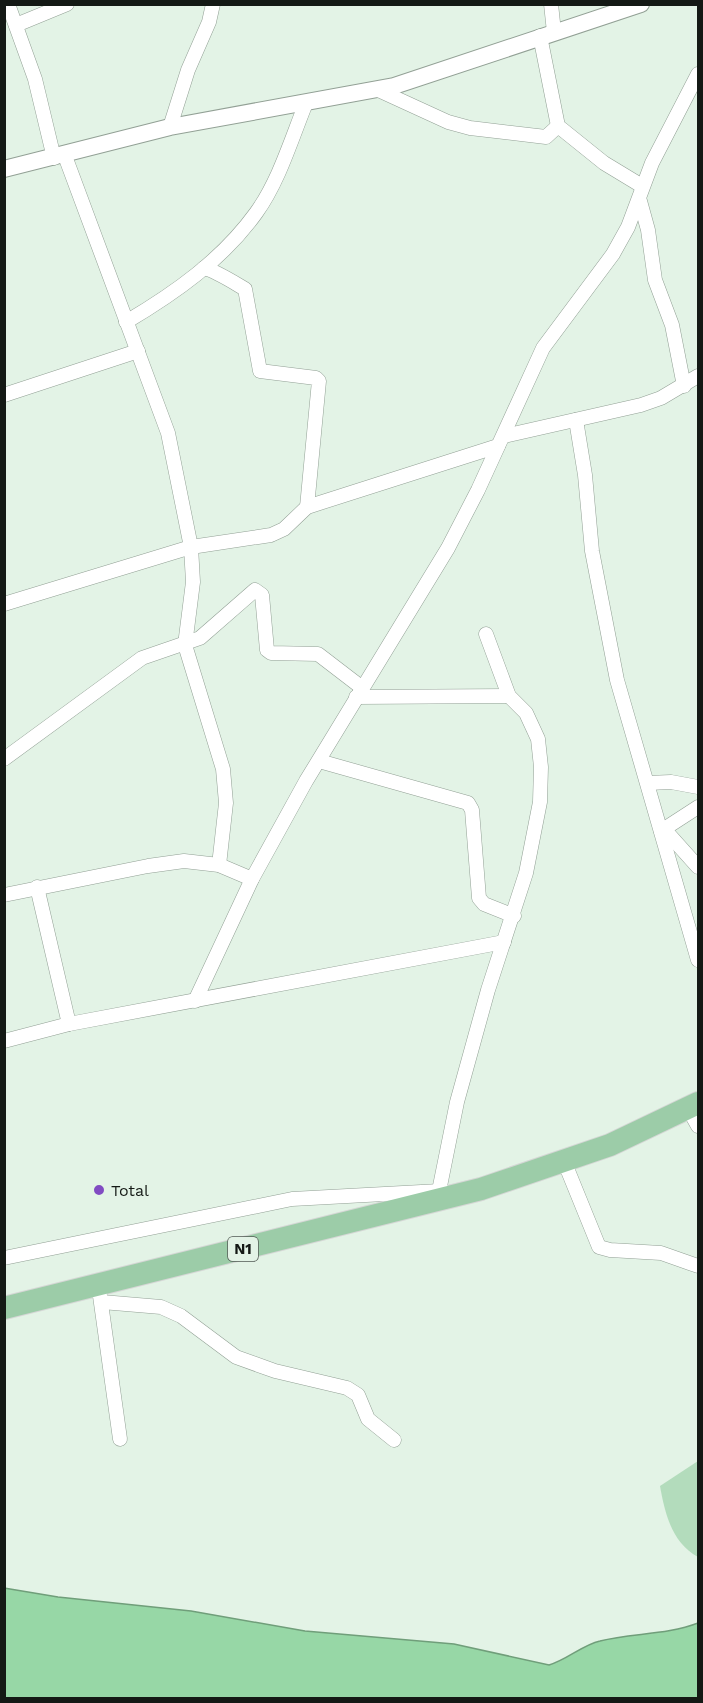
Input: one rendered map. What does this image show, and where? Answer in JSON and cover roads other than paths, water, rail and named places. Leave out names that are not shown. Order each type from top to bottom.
[{"type":"highway","name":"N1","points":[[4,1308],[100,1293],[481,1189],[695,1112]]},
{"type":"street","points":[[8,4],[35,79],[59,157],[138,351],[168,433],[191,547],[193,582],[185,645],[223,769],[226,803],[219,866]]},
{"type":"street","points":[[16,25],[67,4]]},
{"type":"street","points":[[170,127],[188,70],[209,21],[213,4]]},
{"type":"street","points":[[551,4],[547,34],[558,126],[604,163],[642,186]]},
{"type":"street","points":[[4,169],[59,157],[170,127],[306,104],[376,89],[641,4]]},
{"type":"street","points":[[195,1001],[252,879],[358,692],[448,548],[547,341],[613,254],[640,201],[642,186],[699,74]]},
{"type":"street","points":[[376,89],[447,122],[470,128],[546,137],[558,126]]},
{"type":"street","points":[[126,322],[174,294],[219,256],[256,213],[272,184],[306,104]]},
{"type":"street","points":[[640,201],[648,230],[655,280],[672,325],[684,386]]},
{"type":"street","points":[[204,268],[216,271],[227,282],[245,289],[260,371],[316,378],[319,381],[307,507]]},
{"type":"street","points":[[4,394],[138,351]]},
{"type":"street","points":[[4,604],[191,547],[271,535],[284,530],[307,507],[501,441],[641,405],[684,386],[699,376]]},
{"type":"street","points":[[576,420],[592,551],[617,680],[699,960]]},
{"type":"street","points":[[4,759],[142,658],[200,638],[255,590],[262,595],[267,650],[271,653],[318,654],[358,692],[509,696]]},
{"type":"street","points":[[440,1191],[457,1102],[514,915],[533,841],[540,802],[541,766],[538,739],[526,713],[509,696],[486,634]]},
{"type":"street","points":[[319,761],[468,803],[472,810],[479,898],[483,904],[514,915]]},
{"type":"street","points":[[648,783],[671,782],[699,787]]},
{"type":"street","points":[[662,830],[699,807]]},
{"type":"street","points":[[662,830],[699,867]]},
{"type":"street","points":[[4,895],[184,861],[219,866],[252,879]]},
{"type":"street","points":[[37,887],[69,1024]]},
{"type":"street","points":[[4,1041],[69,1024],[504,942]]},
{"type":"street","points":[[564,1161],[599,1247],[661,1252],[699,1266]]},
{"type":"street","points":[[4,1258],[292,1198],[481,1189]]},
{"type":"street","points":[[120,1439],[100,1293],[161,1307],[181,1316],[236,1357],[274,1371],[347,1388],[358,1395],[368,1419],[394,1440]]},
{"type":"place","name":"Total","points":[[99,1190]]}]
